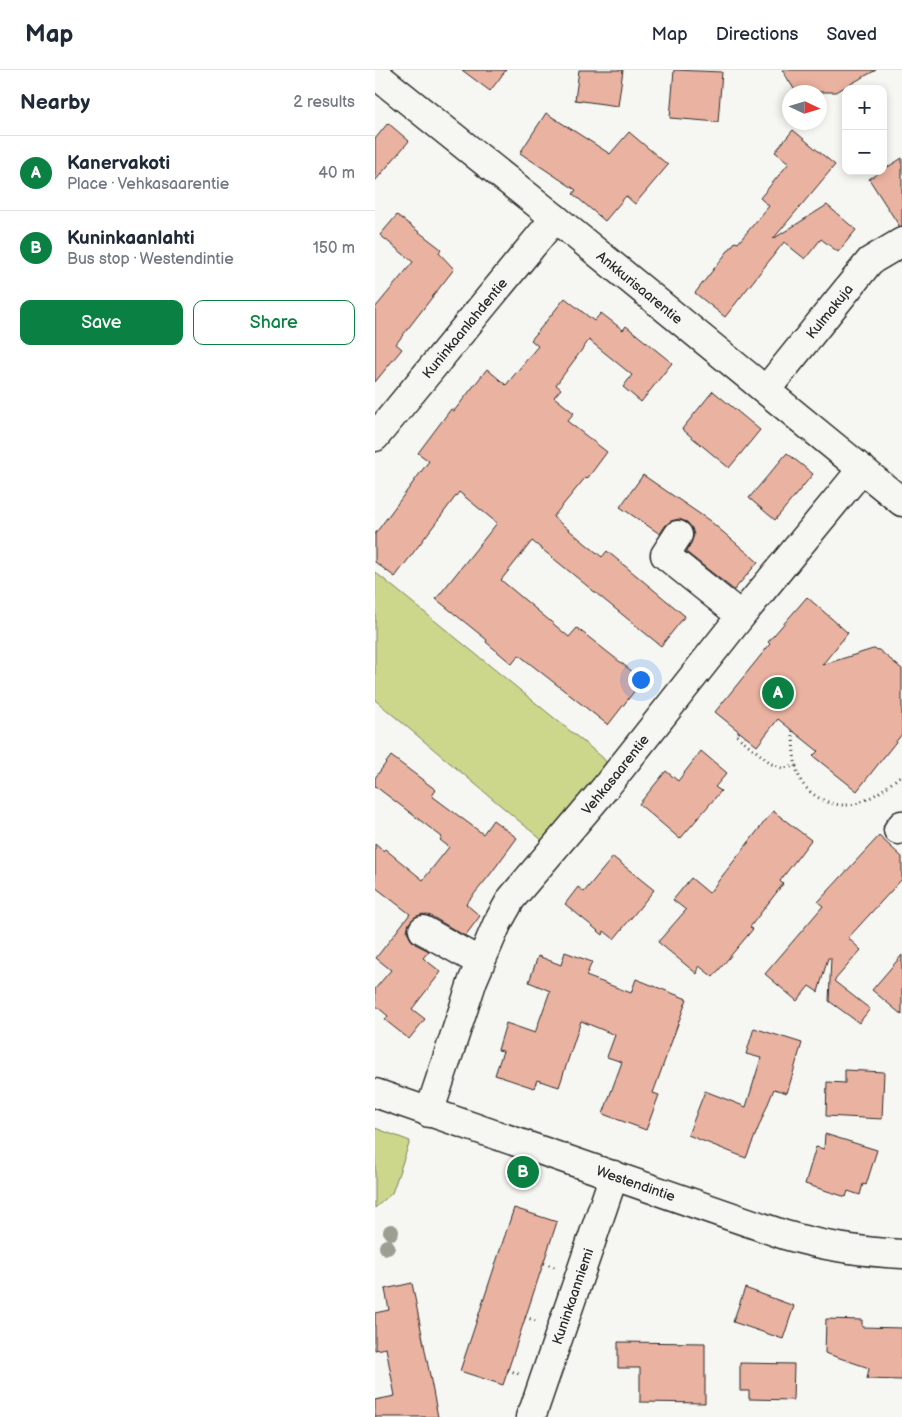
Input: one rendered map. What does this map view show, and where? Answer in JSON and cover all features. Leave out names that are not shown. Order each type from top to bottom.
[{"type":"street","name":"Ankkurisaarentie","points":[[375,74],[555,218],[902,502]]},
{"type":"street","name":"Kuninkaanlahdentie","points":[[375,437],[555,218]]},
{"type":"street","name":"Kulmakuja","points":[[766,390],[870,261],[902,242]]},
{"type":"street","name":"Vehkasaarentie","points":[[429,1113],[473,980],[497,924],[511,899],[605,788],[741,616],[862,469]]},
{"type":"street","points":[[678,535],[665,555],[741,616]]},
{"type":"street","points":[[423,930],[481,962]]},
{"type":"street","name":"Westendintie","points":[[375,1093],[785,1235],[813,1243],[851,1250],[902,1254]]},
{"type":"street","name":"Kuninkaanniemi","points":[[529,1417],[534,1409],[614,1175]]},
{"type":"path","points":[[793,731],[793,744],[801,781],[812,794],[826,802],[839,805],[857,804],[880,793],[900,776]]},
{"type":"path","points":[[739,732],[737,735],[773,764],[782,768],[797,766]]},
{"type":"green space","points":[[375,572],[602,757],[608,764],[543,841],[375,700]]},
{"type":"green space","points":[[375,1128],[410,1141],[392,1193],[375,1208]]},
{"type":"building","points":[[462,70],[506,70],[490,91]]},
{"type":"building","points":[[579,70],[623,70],[618,106],[575,100]]},
{"type":"building","points":[[674,70],[722,72],[718,122],[670,118]]},
{"type":"building","points":[[782,70],[876,70],[849,85],[842,85],[842,89],[836,92],[827,92],[827,85],[792,85]]},
{"type":"building","points":[[546,113],[610,154],[629,132],[668,165],[635,204],[626,196],[605,221],[573,194],[576,190],[520,153]]},
{"type":"building","points":[[388,123],[409,141],[375,181],[375,139]]},
{"type":"building","points":[[793,130],[835,165],[773,239],[827,205],[856,230],[838,252],[821,239],[805,259],[784,242],[725,317],[695,293],[735,242],[738,243],[769,206],[760,198],[789,163],[775,152]]},
{"type":"building","points":[[902,158],[902,226],[900,227],[869,179],[875,175],[887,175],[887,168]]},
{"type":"building","points":[[397,215],[441,249],[439,253],[454,269],[396,344],[402,349],[375,382],[375,308],[413,262],[380,235]]},
{"type":"building","points":[[565,298],[594,321],[601,313],[623,330],[626,326],[672,363],[641,402],[623,387],[632,375],[589,340],[556,385],[561,389],[554,397],[574,413],[567,421],[607,452],[587,479],[585,478],[553,517],[602,557],[607,551],[685,616],[661,646],[532,541],[501,580],[569,637],[577,628],[643,680],[608,725],[519,655],[512,664],[486,642],[487,640],[436,599],[497,523],[459,492],[395,577],[375,562],[375,534],[429,461],[418,453],[451,409],[454,411],[487,369],[506,385],[538,346],[531,340]]},
{"type":"building","points":[[713,391],[760,430],[729,468],[682,429]]},
{"type":"building","points":[[787,453],[813,474],[775,520],[749,498]]},
{"type":"building","points":[[643,475],[710,521],[758,562],[734,590],[686,552],[694,535],[692,528],[687,522],[679,519],[671,521],[660,534],[620,507]]},
{"type":"building","points":[[807,597],[848,633],[822,665],[873,649],[879,650],[902,669],[902,734],[857,791],[813,756],[818,751],[778,719],[757,746],[715,712],[770,644],[768,642]]},
{"type":"building","points":[[701,751],[727,773],[715,787],[721,791],[680,839],[639,804],[666,771],[678,781]]},
{"type":"building","points":[[391,756],[436,790],[432,796],[483,834],[493,820],[517,838],[466,904],[480,916],[465,936],[431,916],[423,914],[415,917],[409,923],[407,931],[410,938],[415,944],[429,951],[423,958],[441,972],[412,1009],[425,1019],[409,1039],[385,1020],[388,1016],[375,1005],[375,989],[391,970],[376,958],[410,914],[375,887],[375,844],[383,851],[385,849],[423,880],[449,847],[440,840],[442,837],[375,786],[375,778]]},
{"type":"building","points":[[773,811],[811,840],[780,881],[783,884],[750,927],[753,929],[713,977],[699,966],[697,974],[658,942],[686,910],[673,900],[691,878],[709,893]]},
{"type":"building","points":[[879,836],[902,857],[902,879],[848,938],[861,950],[834,981],[870,1009],[859,1023],[829,1001],[831,958],[828,958],[818,992],[809,986],[797,1001],[765,974],[823,906],[818,902]]},
{"type":"building","points":[[613,857],[654,890],[614,939],[604,931],[603,935],[565,904],[578,887],[584,892]]},
{"type":"building","points":[[565,952],[592,962],[586,976],[631,993],[636,979],[687,999],[653,1093],[659,1095],[646,1130],[603,1114],[622,1062],[607,1057],[615,1035],[581,1021],[559,1087],[537,1080],[534,1088],[495,1075],[503,1051],[498,1050],[506,1023],[535,1033],[550,991],[529,982],[538,956],[561,965]]},
{"type":"building","points":[[902,955],[902,1015],[872,990]]},
{"type":"building","points":[[754,1028],[802,1043],[787,1093],[774,1089],[746,1158],[688,1135],[705,1091],[746,1107],[761,1058],[746,1054]]},
{"type":"building","points":[[845,1070],[884,1072],[882,1119],[826,1116],[827,1082],[845,1083]]},
{"type":"building","points":[[825,1134],[877,1150],[866,1185],[863,1184],[860,1195],[848,1191],[846,1197],[805,1184],[816,1147],[824,1149]]},
{"type":"building","points":[[514,1208],[557,1222],[503,1385],[460,1371]]},
{"type":"building","points":[[412,1283],[438,1417],[375,1417],[375,1400],[395,1396],[386,1348],[375,1350],[375,1313],[389,1310],[385,1289]]},
{"type":"building","points":[[745,1288],[794,1306],[783,1339],[733,1322]]},
{"type":"building","points":[[826,1319],[862,1320],[862,1327],[902,1328],[902,1380],[867,1379],[869,1368],[825,1353]]},
{"type":"building","points":[[618,1342],[705,1343],[705,1403],[640,1402],[640,1368],[618,1368]]},
{"type":"building","points":[[740,1363],[794,1364],[793,1400],[749,1399],[749,1391],[740,1391]]},
{"type":"place","name":"Kanervakoti","points":[[778,693]]},
{"type":"place","name":"Kuninkaanlahti","points":[[523,1172]]}]
